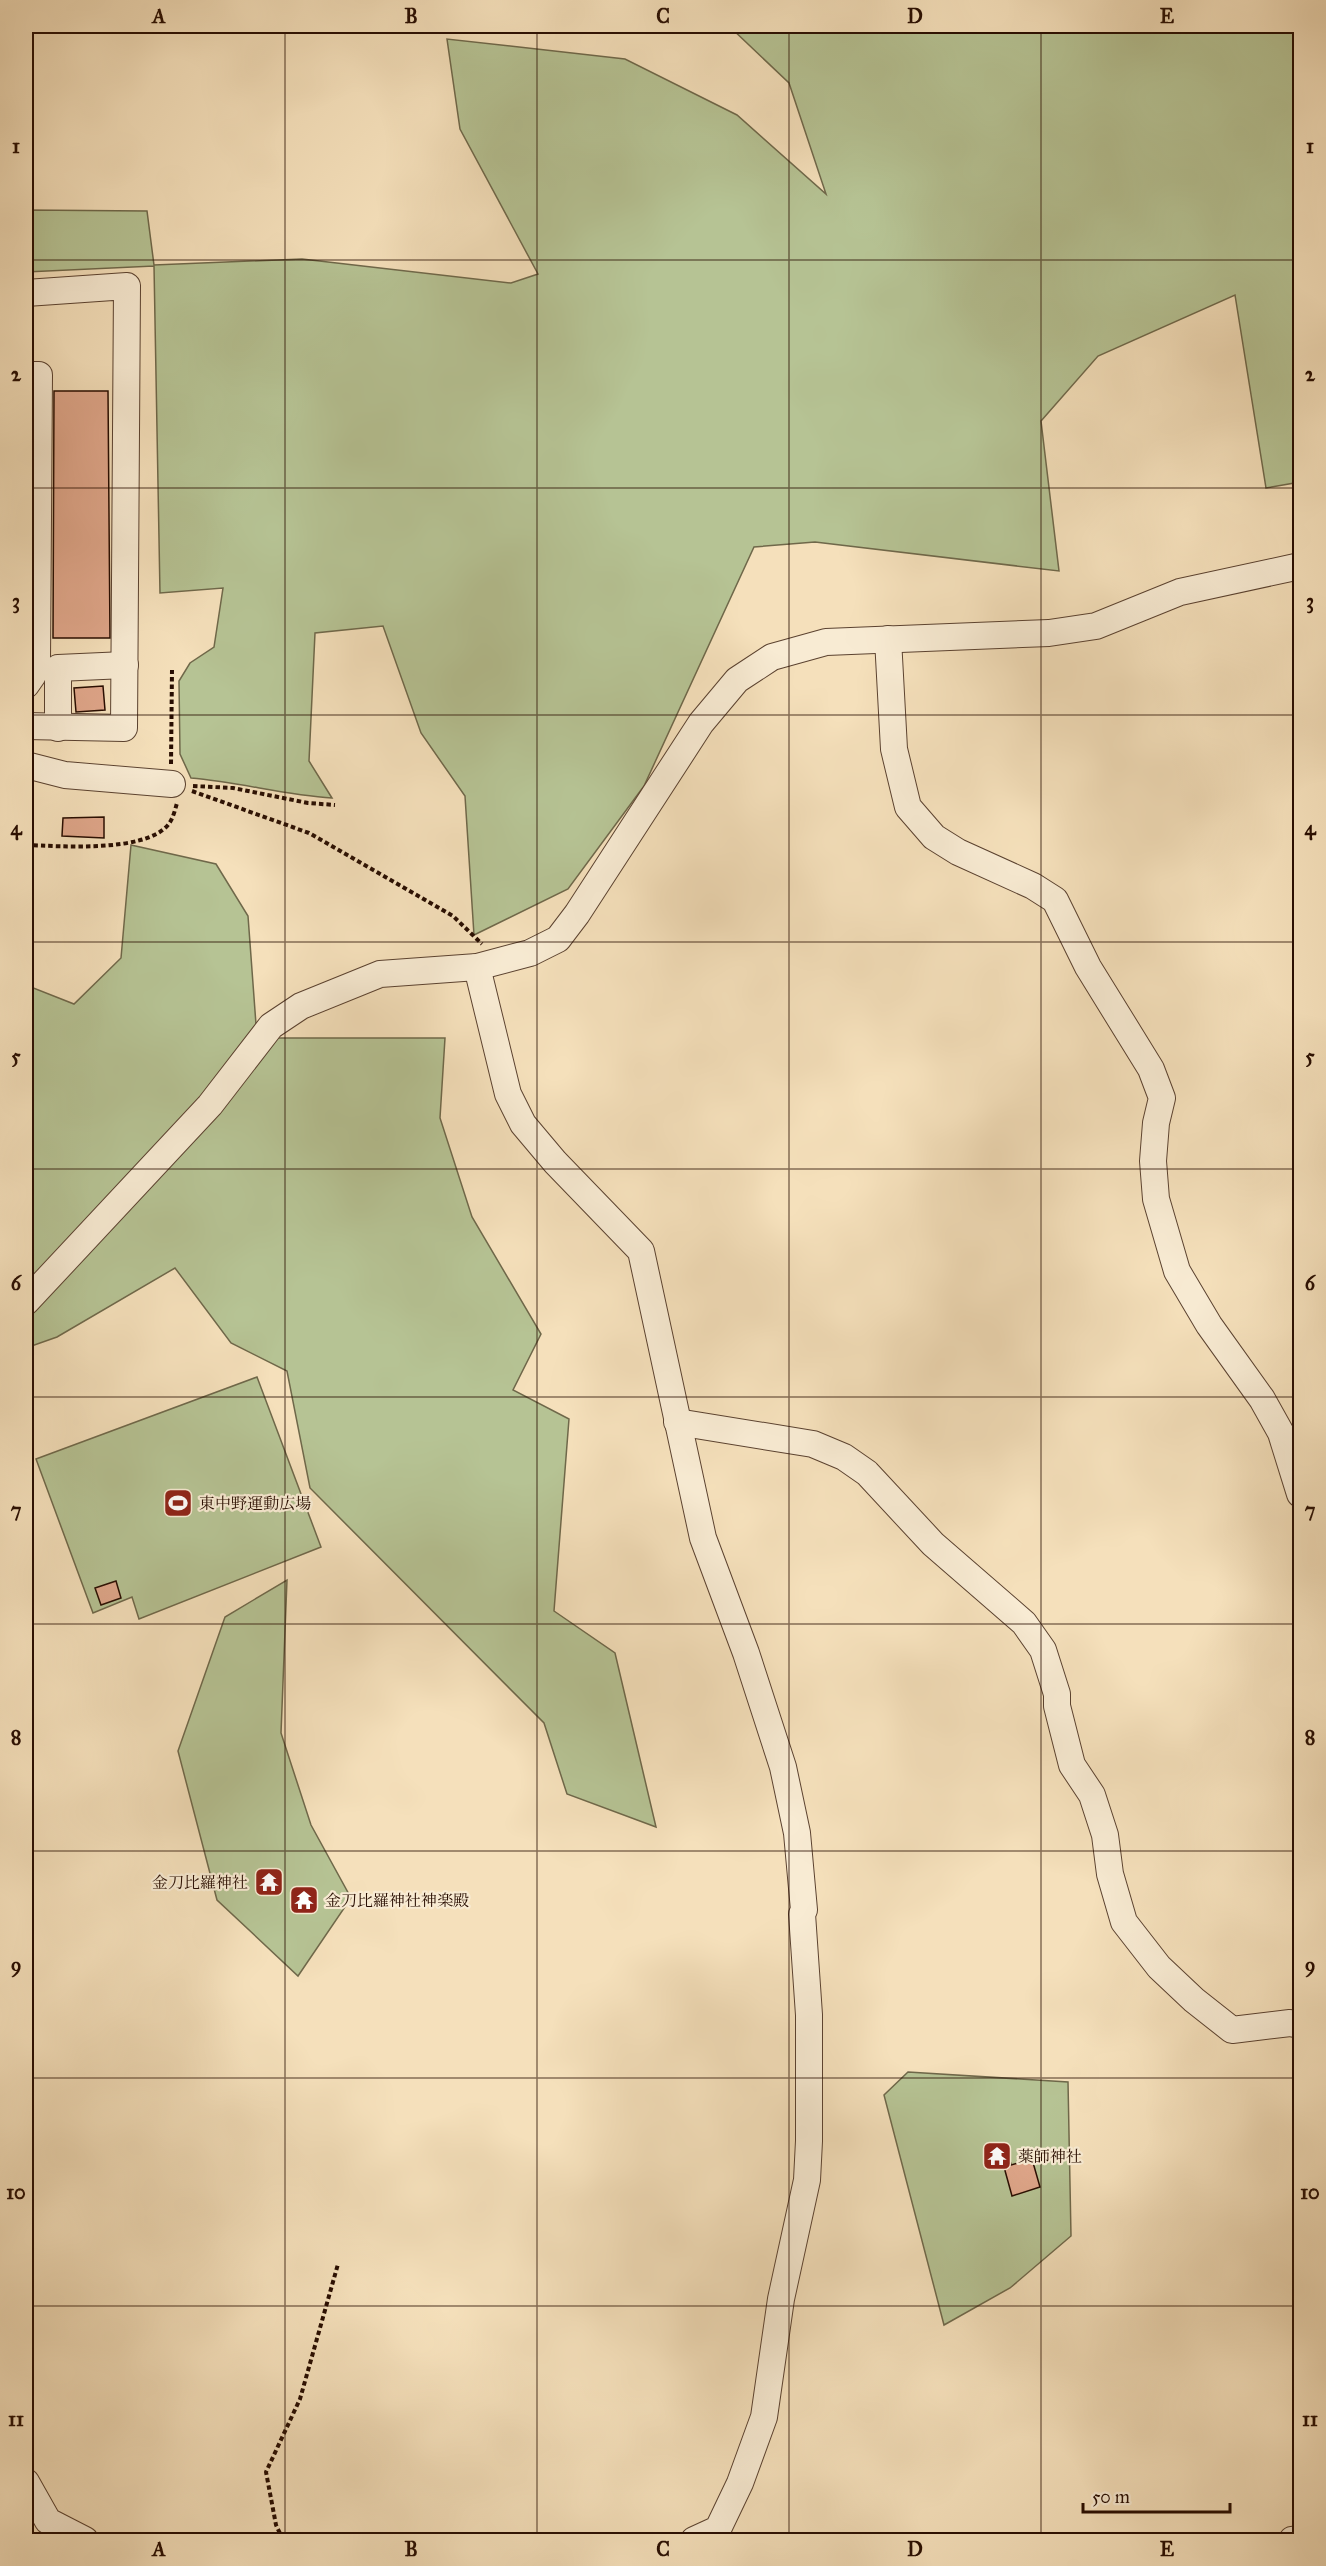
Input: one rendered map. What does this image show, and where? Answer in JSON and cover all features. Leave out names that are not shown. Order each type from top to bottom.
[{"type":"street","points":[[26,293],[127,286],[124,728],[26,726]]},
{"type":"street","points":[[26,375],[39,375],[32,628],[37,660],[33,675],[26,685]]},
{"type":"street","points":[[26,1302],[210,1105],[272,1026],[301,1006],[380,974],[489,964],[530,953],[558,939],[701,723],[737,680],[772,657],[826,642],[1050,633],[1096,626],[1180,592],[1300,566]]},
{"type":"street","points":[[888,639],[894,749],[908,807],[934,837],[958,852],[1033,886],[1055,900],[1088,967],[1150,1069],[1162,1098],[1156,1123],[1153,1161],[1156,1199],[1178,1271],[1209,1325],[1262,1399],[1281,1434],[1300,1494]]},
{"type":"street","points":[[58,728],[58,668],[125,664]]},
{"type":"street","points":[[26,765],[65,775],[175,785]]},
{"type":"street","points":[[489,964],[508,1094],[523,1124],[555,1162],[641,1251],[702,1538],[746,1653],[783,1767],[797,1833],[804,1910],[802,1914],[809,2015],[807,2180],[793,2253],[781,2299],[764,2417],[740,2483],[718,2529],[694,2541]]},
{"type":"street","points":[[677,1422],[813,1444],[844,1457],[867,1473],[933,1544],[1024,1623],[1043,1650],[1057,1694],[1057,1706],[1072,1765],[1092,1795],[1105,1835],[1110,1874],[1124,1922],[1160,1967],[1194,2000],[1232,2030],[1290,2023],[1300,2025]]},
{"type":"street","points":[[26,2482],[48,2521],[85,2541]]},
{"type":"street","points":[[1292,2541],[1300,2539]]},
{"type":"path","points":[[26,845],[122,844],[157,833],[168,825],[173,815],[175,785],[172,670]]},
{"type":"path","points":[[175,785],[309,833],[453,916],[489,964]]},
{"type":"path","points":[[175,785],[233,788],[308,803],[335,805]]},
{"type":"path","points":[[283,2541],[276,2525],[266,2472],[300,2399],[338,2264]]},
{"type":"green space","points":[[729,26],[1300,26],[1300,482],[1266,488],[1235,295],[1098,356],[1041,421],[1059,571],[815,542],[754,547],[644,786],[568,889],[474,935],[465,796],[421,733],[383,626],[315,633],[309,761],[332,798],[191,778],[180,754],[179,681],[190,663],[214,647],[223,588],[160,593],[154,266],[26,272],[26,210],[147,211],[154,265],[302,259],[511,283],[538,274],[460,129],[447,39],[625,59],[737,115],[826,194],[789,83]]},
{"type":"green space","points":[[131,845],[216,864],[248,916],[257,1038],[445,1038],[440,1118],[472,1217],[541,1334],[513,1390],[569,1419],[554,1611],[615,1653],[656,1827],[567,1794],[544,1723],[310,1488],[287,1371],[231,1343],[175,1268],[57,1337],[26,1348],[26,985],[74,1004],[121,958]]},
{"type":"green space","name":"東中野運動広場","points":[[257,1377],[321,1547],[139,1619],[132,1597],[93,1613],[36,1459]]},
{"type":"green space","points":[[287,1580],[281,1733],[311,1825],[351,1898],[298,1976],[217,1900],[178,1751],[225,1617]]},
{"type":"green space","points":[[908,2072],[1068,2082],[1071,2236],[1010,2288],[944,2325],[884,2095]]},
{"type":"building","points":[[54,391],[108,391],[110,638],[53,638]]},
{"type":"building","points":[[103,686],[105,710],[76,712],[74,688]]},
{"type":"building","points":[[104,817],[104,838],[62,836],[63,818]]},
{"type":"building","points":[[116,1581],[121,1598],[101,1605],[95,1588]]},
{"type":"building","name":"金刀比羅神社神楽殿","points":[[307,1889],[314,1905],[300,1910],[294,1895]]},
{"type":"building","name":"薬師神社","points":[[1004,2143],[1011,2164],[993,2169],[988,2148]]},
{"type":"building","points":[[1032,2159],[1040,2187],[1012,2196],[1004,2167]]},
{"type":"place","name":"東中野運動広場","points":[[178,1503]]},
{"type":"place","name":"金刀比羅神社","points":[[269,1882]]},
{"type":"place","name":"金刀比羅神社神楽殿","points":[[304,1900]]},
{"type":"place","name":"薬師神社","points":[[997,2156]]}]
